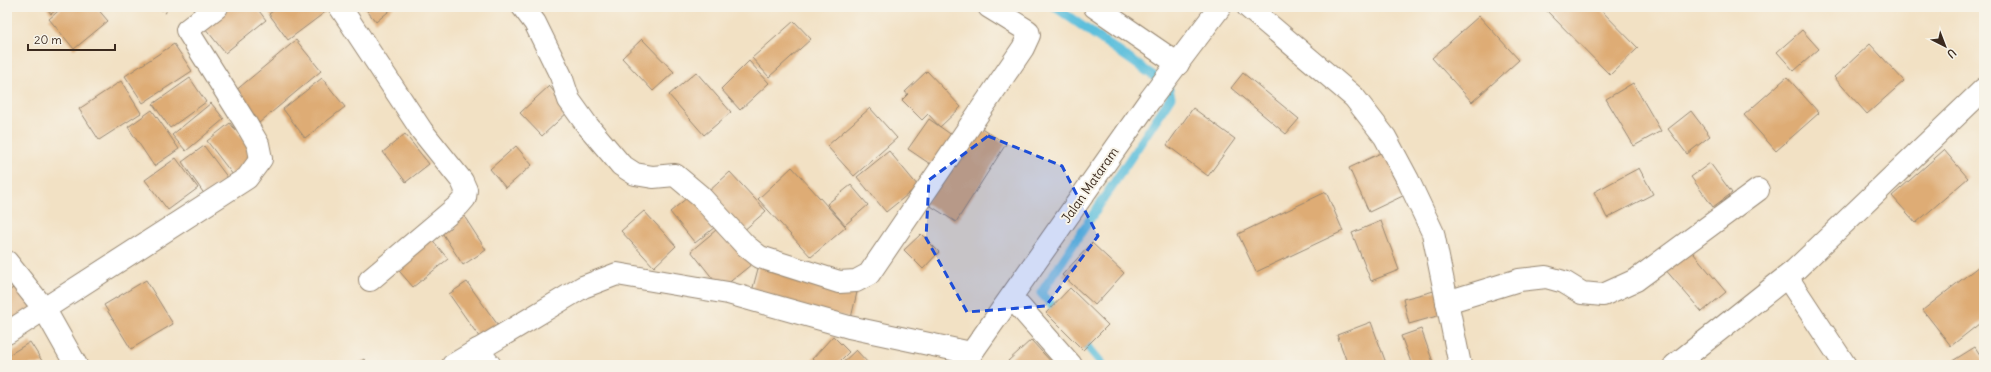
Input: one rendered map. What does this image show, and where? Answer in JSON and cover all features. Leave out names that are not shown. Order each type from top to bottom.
[{"type":"street","points":[[7,334],[247,178],[261,159],[258,144],[187,30],[217,7]]},
{"type":"street","points":[[340,7],[422,131],[462,181],[466,190],[466,198],[459,205],[370,280]]},
{"type":"street","points":[[523,7],[535,23],[561,76],[569,100],[587,125],[621,165],[635,174],[653,177],[675,175],[700,196],[745,245],[760,257],[839,282],[856,281],[869,274],[1026,42],[1029,35],[1028,31],[989,7]]},
{"type":"street","points":[[1095,7],[1174,69]]},
{"type":"street","name":"Jalan Mataram","points":[[967,359],[1012,298],[1154,94],[1220,7]]},
{"type":"street","points":[[1248,7],[1354,97],[1385,137],[1408,180],[1433,233],[1460,365]]},
{"type":"street","points":[[1675,365],[1787,277],[1984,89]]},
{"type":"street","points":[[1447,302],[1519,280],[1546,277],[1564,282],[1582,293],[1603,295],[1636,280],[1758,190]]},
{"type":"street","points":[[7,262],[45,310],[76,365]]},
{"type":"street","points":[[453,365],[484,357],[583,287],[617,274],[728,293],[967,359]]},
{"type":"street","points":[[1787,277],[1846,365]]},
{"type":"street","points":[[1012,298],[1071,365]]},
{"type":"highlighted area","points":[[988,136],[1062,166],[1098,236],[1046,306],[967,312],[926,238],[929,180]]},
{"type":"building","points":[[46,7],[60,7],[51,14]]},
{"type":"building","points":[[63,7],[96,7],[108,21],[74,49],[49,19]]},
{"type":"building","points":[[231,7],[256,7],[266,20],[225,53],[205,28]]},
{"type":"building","points":[[278,7],[332,7],[288,40],[269,14]]},
{"type":"building","points":[[364,7],[394,7],[376,22]]},
{"type":"building","points":[[1543,7],[1598,7],[1638,48],[1610,75]]},
{"type":"building","points":[[1479,16],[1519,60],[1472,102],[1432,58]]},
{"type":"building","points":[[794,21],[811,39],[769,77],[752,58]]},
{"type":"building","points":[[1802,30],[1819,49],[1794,71],[1777,52]]},
{"type":"building","points":[[642,39],[674,72],[653,91],[622,58]]},
{"type":"building","points":[[296,40],[321,71],[259,123],[234,92]]},
{"type":"building","points":[[174,44],[192,71],[143,103],[125,76]]},
{"type":"building","points":[[1870,44],[1904,81],[1867,114],[1834,77]]},
{"type":"building","points":[[749,61],[769,83],[740,110],[721,89]]},
{"type":"building","points":[[927,71],[961,107],[940,127],[928,114],[922,120],[902,100],[908,94],[905,92]]},
{"type":"building","points":[[696,72],[731,112],[704,135],[669,95]]},
{"type":"building","points":[[1243,73],[1299,119],[1286,134],[1231,88]]},
{"type":"building","points":[[1787,77],[1819,113],[1776,151],[1744,115]]},
{"type":"building","points":[[190,78],[206,102],[170,128],[153,104]]},
{"type":"building","points":[[322,78],[345,107],[305,138],[283,109]]},
{"type":"building","points":[[121,81],[141,113],[99,140],[79,109]]},
{"type":"building","points":[[1633,83],[1661,131],[1634,146],[1606,99]]},
{"type":"building","points":[[549,86],[570,110],[542,136],[520,113]]},
{"type":"building","points":[[211,103],[224,119],[186,151],[172,135]]},
{"type":"building","points":[[870,108],[897,138],[854,176],[827,146]]},
{"type":"building","points":[[1193,108],[1235,139],[1208,176],[1167,145]]},
{"type":"building","points":[[152,110],[179,149],[154,166],[128,127]]},
{"type":"building","points":[[1691,111],[1710,136],[1687,154],[1668,129]]},
{"type":"building","points":[[929,119],[956,138],[936,168],[908,149]]},
{"type":"building","points":[[230,123],[256,157],[233,175],[207,141]]},
{"type":"building","points":[[977,125],[1006,144],[956,222],[926,203]]},
{"type":"building","points":[[405,134],[429,164],[406,182],[383,152]]},
{"type":"building","points":[[204,146],[228,178],[205,195],[182,162]]},
{"type":"building","points":[[516,146],[532,165],[506,188],[490,169]]},
{"type":"building","points":[[1387,150],[1407,194],[1369,212],[1349,168]]},
{"type":"building","points":[[1944,150],[1968,178],[1916,223],[1892,196]]},
{"type":"building","points":[[889,151],[918,186],[886,212],[857,177]]},
{"type":"building","points":[[176,158],[198,188],[168,210],[145,180]]},
{"type":"building","points":[[1710,163],[1732,193],[1713,207],[1691,177]]},
{"type":"building","points":[[792,167],[846,227],[811,257],[758,199]]},
{"type":"building","points":[[1639,168],[1653,194],[1607,218],[1594,192]]},
{"type":"building","points":[[730,172],[766,211],[742,232],[707,193]]},
{"type":"building","points":[[851,185],[868,205],[845,225],[827,204]]},
{"type":"building","points":[[694,192],[720,223],[695,243],[670,212]]},
{"type":"building","points":[[1326,192],[1343,231],[1256,272],[1238,234]]},
{"type":"building","points":[[644,211],[676,246],[654,267],[621,231]]},
{"type":"building","points":[[462,213],[486,250],[463,265],[439,228]]},
{"type":"building","points":[[1381,221],[1399,270],[1371,281],[1352,233]]},
{"type":"building","points":[[722,225],[752,264],[721,289],[691,251]]},
{"type":"building","points":[[921,234],[939,252],[923,269],[904,250]]},
{"type":"building","points":[[429,236],[448,259],[413,287],[394,265]]},
{"type":"building","points":[[1092,243],[1124,273],[1095,305],[1062,275]]},
{"type":"building","points":[[1688,247],[1726,292],[1702,312],[1664,268]]},
{"type":"building","points":[[1984,262],[1984,320],[1951,346],[1923,310]]},
{"type":"building","points":[[759,265],[858,288],[851,318],[751,295]]},
{"type":"building","points":[[146,280],[173,324],[131,349],[104,305]]},
{"type":"building","points":[[467,282],[500,328],[482,341],[449,294]]},
{"type":"building","points":[[18,285],[35,311],[7,329],[7,292]]},
{"type":"building","points":[[1070,288],[1108,325],[1083,350],[1046,313]]},
{"type":"building","points":[[1438,290],[1444,314],[1409,324],[1403,299]]},
{"type":"building","points":[[1371,322],[1386,363],[1382,365],[1348,365],[1337,335]]},
{"type":"building","points":[[1421,329],[1434,365],[1412,365],[1401,336]]},
{"type":"building","points":[[833,336],[849,352],[836,365],[818,365],[812,359]]},
{"type":"building","points":[[1031,340],[1054,365],[1011,365],[1008,361]]},
{"type":"building","points":[[30,342],[44,364],[7,365],[7,356]]},
{"type":"building","points":[[1975,347],[1984,361],[1984,365],[1946,365]]},
{"type":"building","points":[[856,350],[870,365],[840,365]]},
{"type":"building","points":[[364,359],[368,365],[355,365]]},
{"type":"waterway","points":[[1055,7],[1168,86],[1171,97],[1041,293],[1061,315]]},
{"type":"waterway","points":[[1080,337],[1103,365]]}]
